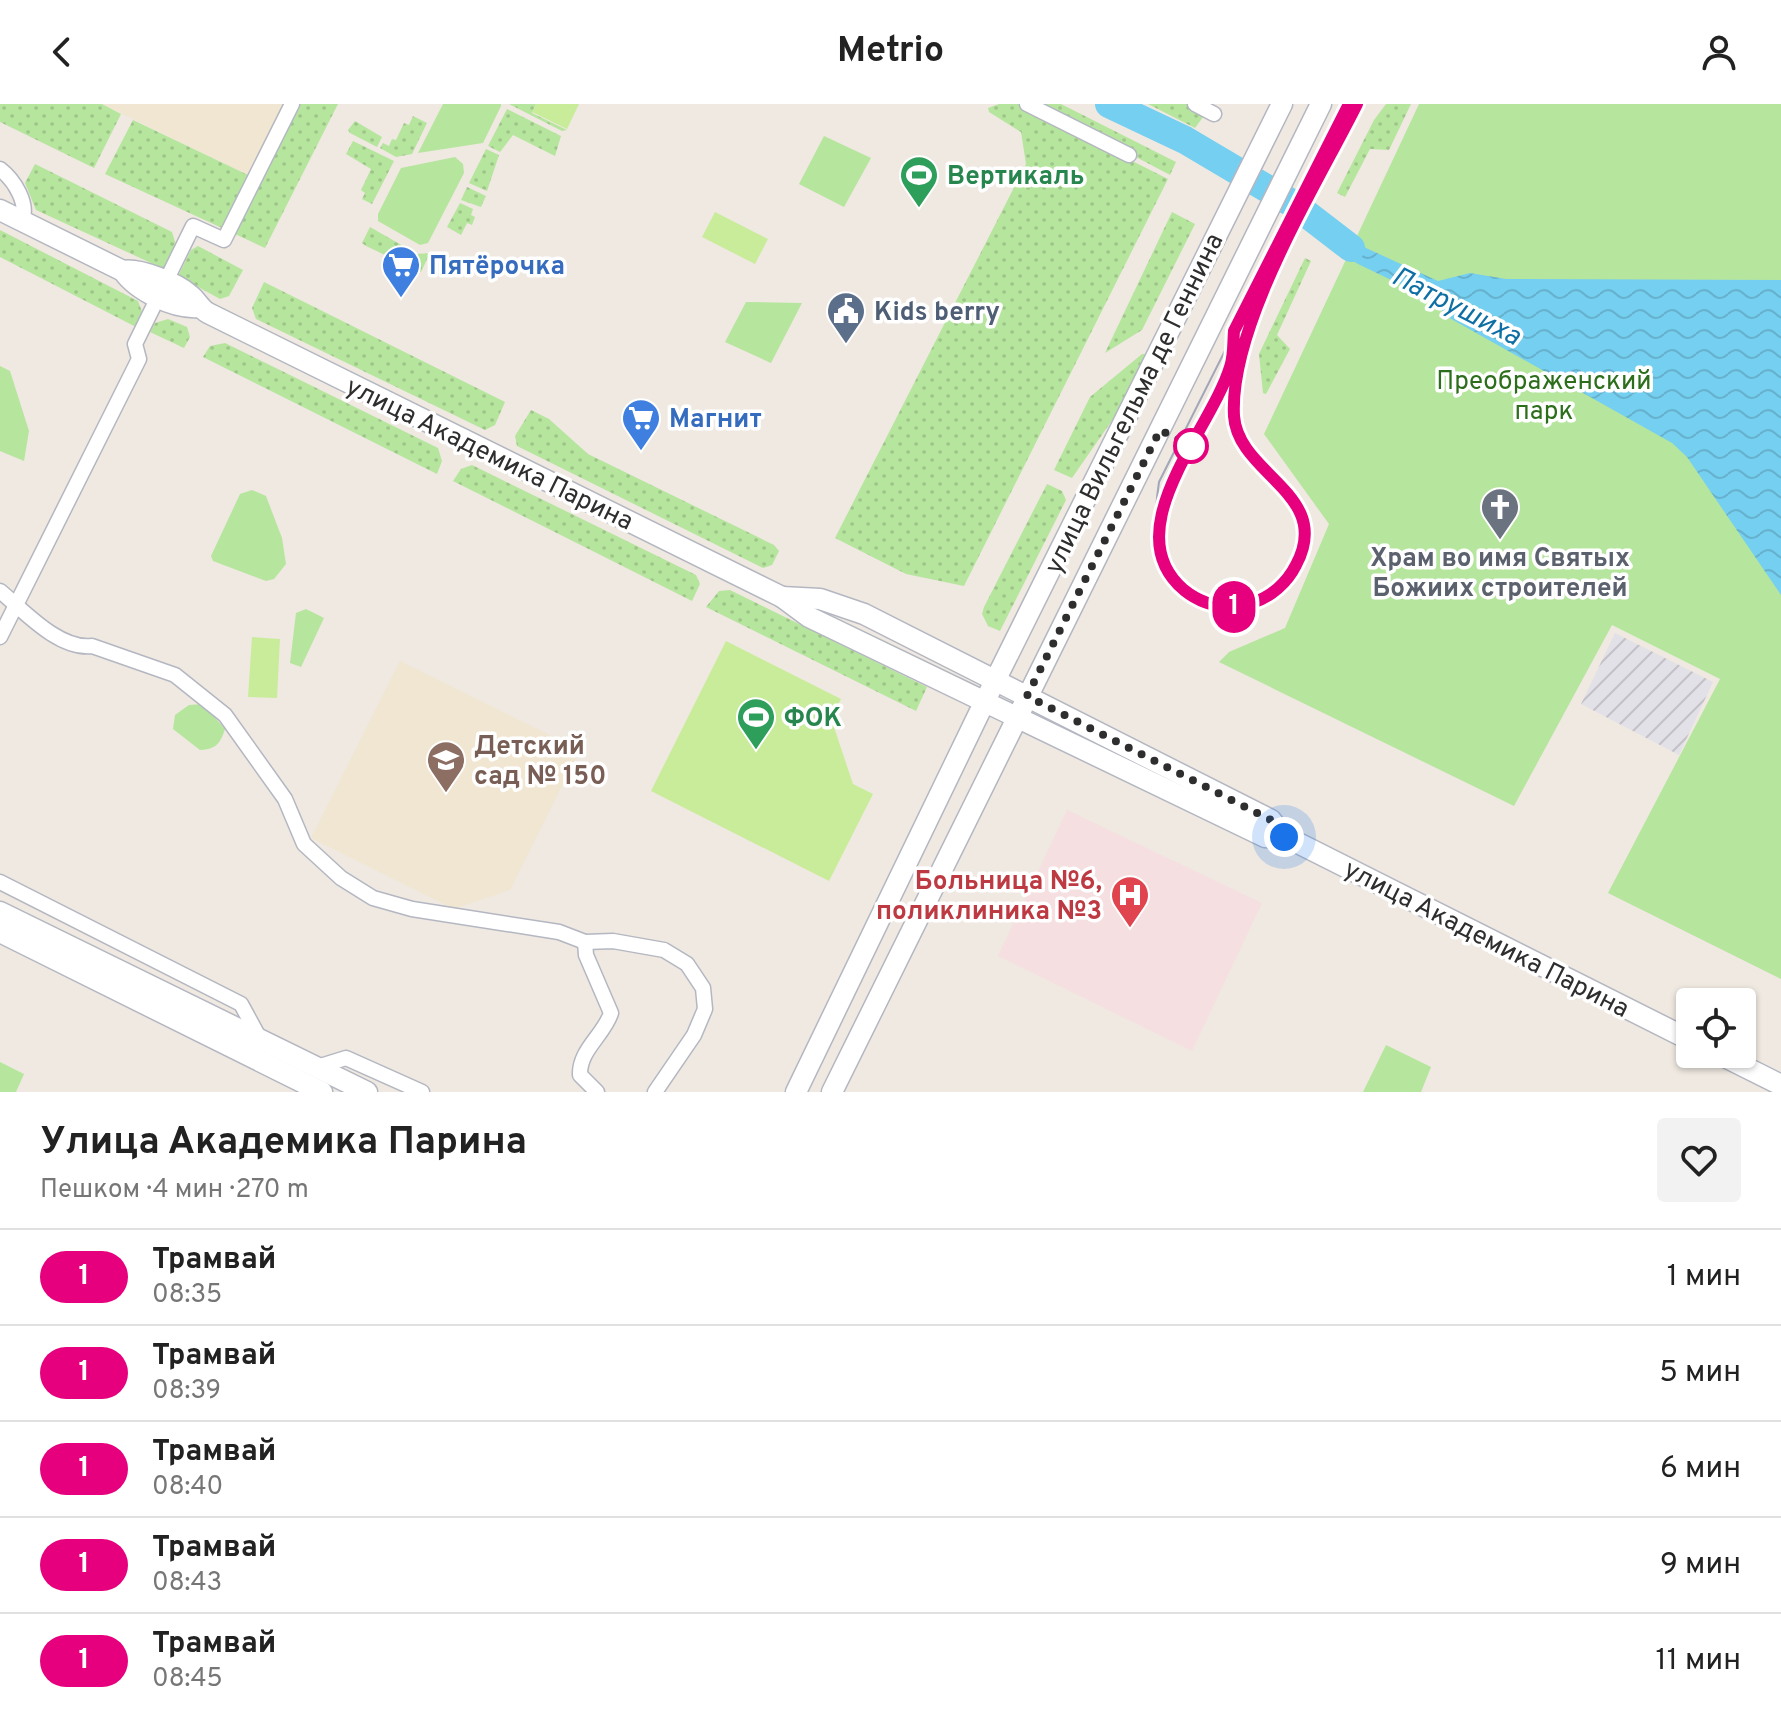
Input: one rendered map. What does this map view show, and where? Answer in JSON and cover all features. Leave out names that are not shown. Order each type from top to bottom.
[{"type":"street","points":[[0,637],[139,359],[135,344],[193,226],[224,240],[292,104]]},
{"type":"street","points":[[1027,104],[1129,155]]},
{"type":"street","points":[[1195,104],[1214,114]]},
{"type":"street","name":"улица Вильгельма де Геннина","points":[[796,1092],[984,703],[1282,104]]},
{"type":"street","name":"улица Вильгельма де Геннина","points":[[832,1092],[1321,104]]},
{"type":"street","points":[[0,169],[11,178],[24,206],[22,221]]},
{"type":"street","name":"улица Академика Парина","points":[[0,210],[123,271],[131,283],[162,289],[184,308],[198,307],[782,597],[809,617],[984,703],[1265,837],[1284,837]]},
{"type":"street","points":[[0,591],[46,629],[80,648],[92,646],[175,675],[206,698],[225,715],[285,799],[304,844],[341,878],[373,898],[412,909],[559,932],[585,942],[613,941],[664,950],[687,964],[703,988],[705,1009],[694,1035],[655,1092]]},
{"type":"street","name":"улица Академика Парина","points":[[782,597],[820,599],[864,614],[1271,820],[1284,837],[1676,1033]]},
{"type":"street","points":[[0,882],[241,1004],[260,1040]]},
{"type":"street","points":[[0,912],[367,1092]]},
{"type":"street","points":[[0,932],[322,1092]]},
{"type":"street","points":[[585,942],[586,955],[611,1013],[607,1025],[579,1064],[580,1075],[587,1086],[597,1092]]},
{"type":"street","points":[[317,1067],[346,1058],[422,1092]]},
{"type":"street","points":[[1747,1068],[1781,1085]]},
{"type":"shaded area","points":[[102,104],[284,104],[248,175]]},
{"type":"shaded area","points":[[1615,633],[1713,682],[1679,755],[1581,704]]},
{"type":"shaded area","name":"Детский сад № 150","points":[[400,661],[580,750],[510,890],[454,909],[311,838]]},
{"type":"shaded area","name":"Больница №6, поликлиника №3","points":[[1067,810],[1262,903],[1192,1051],[998,956]]},
{"type":"green space","points":[[0,104],[102,104],[121,114],[94,168],[0,122]]},
{"type":"green space","points":[[284,104],[338,104],[265,248],[105,174],[133,120],[248,175]]},
{"type":"green space","points":[[443,104],[501,106],[483,143],[418,153]]},
{"type":"green space","points":[[509,104],[536,104],[532,113],[567,130],[562,131]]},
{"type":"green space","points":[[536,104],[579,104],[567,129],[532,112]]},
{"type":"green space","points":[[999,104],[1019,104],[1168,179],[964,586],[906,574],[835,538],[1026,164],[1021,132],[989,112],[988,108]]},
{"type":"green space","points":[[1036,104],[1061,104],[1176,162],[1170,175]]},
{"type":"green space","points":[[1148,104],[1188,104],[1206,113],[1195,128]]},
{"type":"green space","points":[[1386,104],[1411,104],[1389,150],[1370,149],[1345,197],[1337,193],[1374,120]]},
{"type":"green space","name":"Преображенский парк","points":[[1419,104],[1781,104],[1781,979],[1608,893],[1720,679],[1612,625],[1514,806],[1219,662],[1229,652],[1285,628],[1329,524],[1264,434]]},
{"type":"green space","points":[[507,109],[561,136],[555,156],[513,135],[500,152],[488,146]]},
{"type":"green space","points":[[413,116],[427,123],[412,154],[396,157],[380,148],[383,143],[389,146],[392,139],[396,140],[404,123],[409,125]]},
{"type":"green space","points":[[355,121],[382,137],[377,147],[350,133],[348,130]]},
{"type":"green space","points":[[824,136],[871,158],[844,207],[799,184]]},
{"type":"green space","points":[[353,141],[394,161],[372,204],[362,199],[365,193],[361,190],[371,169],[346,154]]},
{"type":"green space","points":[[486,149],[499,155],[487,191],[469,183]]},
{"type":"green space","points":[[455,157],[463,164],[464,173],[428,243],[420,245],[378,221],[378,214],[401,168]]},
{"type":"green space","points":[[35,164],[172,232],[176,245],[164,269],[36,210],[25,183]]},
{"type":"green space","points":[[467,187],[486,196],[481,207],[461,200]]},
{"type":"green space","points":[[460,203],[473,209],[471,215],[475,217],[472,225],[467,223],[461,235],[447,227]]},
{"type":"green space","points":[[715,212],[768,239],[755,264],[702,237]]},
{"type":"green space","points":[[1172,212],[1195,224],[1142,330],[1105,353]]},
{"type":"green space","points":[[370,227],[417,254],[430,253],[421,272],[362,243]]},
{"type":"green space","points":[[0,230],[138,301],[144,317],[138,328],[0,257]]},
{"type":"green space","points":[[198,246],[243,270],[229,296],[220,299],[178,276],[191,250]]},
{"type":"green space","points":[[1305,258],[1311,261],[1277,335],[1290,349],[1266,394],[1263,393],[1259,354]]},
{"type":"green space","points":[[264,282],[505,402],[495,425],[485,430],[256,319],[252,308]]},
{"type":"green space","points":[[746,302],[802,303],[771,363],[725,342]]},
{"type":"green space","points":[[168,319],[187,327],[190,337],[184,348],[150,332],[155,323]]},
{"type":"green space","points":[[225,343],[438,448],[442,461],[437,474],[203,357],[210,346]]},
{"type":"green space","points":[[1142,354],[1147,354],[1122,406],[1072,478],[1054,470],[1090,397]]},
{"type":"green space","points":[[0,366],[10,371],[29,431],[24,461],[0,451]]},
{"type":"green space","points":[[531,410],[549,419],[588,454],[774,545],[779,551],[772,565],[763,568],[517,446],[515,436]]},
{"type":"green space","points":[[472,465],[696,575],[700,584],[692,601],[453,481],[461,469]]},
{"type":"green space","points":[[1047,484],[1062,491],[1066,500],[1000,631],[988,626],[982,614],[984,607]]},
{"type":"green space","points":[[252,490],[266,496],[282,538],[286,564],[274,579],[266,581],[213,561],[211,556],[240,494]]},
{"type":"green space","points":[[730,590],[927,687],[916,711],[706,607],[719,591]]},
{"type":"green space","points":[[306,609],[324,618],[301,667],[290,663],[296,613]]},
{"type":"green space","points":[[252,637],[280,639],[277,698],[248,697]]},
{"type":"green space","name":"ФОК","points":[[726,641],[841,699],[831,718],[853,784],[873,794],[829,881],[651,791]]},
{"type":"green space","points":[[203,704],[225,729],[217,745],[200,750],[173,729],[175,715],[189,705]]},
{"type":"green space","points":[[1386,1045],[1431,1067],[1421,1092],[1363,1092]]},
{"type":"green space","points":[[0,1062],[24,1074],[16,1092],[0,1092]]},
{"type":"water","points":[[1327,219],[1366,248],[1438,281],[1470,273],[1506,279],[1781,280],[1781,595],[1687,457],[1672,443],[1446,316],[1435,301],[1358,264],[1317,238]]},
{"type":"waterway","name":"Патрушиха","points":[[1109,104],[1185,140],[1295,205],[1351,248]]},
{"type":"tram line","points":[[1349,104],[1159,482],[1156,536],[1163,562],[1178,584],[1193,596],[1211,603],[1247,604],[1265,598],[1280,588],[1301,556],[1305,533],[1301,514],[1291,498],[1240,441],[1235,423],[1235,387],[1244,347],[1276,260],[1357,104]]},
{"type":"tram line","name":"1","points":[[1349,104],[1234,331],[1231,366],[1191,446],[1156,529],[1159,550],[1172,578],[1193,597],[1206,603],[1238,607],[1258,601],[1277,590],[1290,576],[1301,555],[1304,538],[1302,518],[1295,501],[1286,488],[1246,451],[1240,440],[1235,426],[1234,407],[1237,382],[1255,307],[1357,104]]},
{"type":"tram line","points":[[1161,514],[1231,366],[1232,353]]},
{"type":"place","name":"Вертикаль","points":[[919,209]]},
{"type":"place","name":"Пятёрочка","points":[[401,299]]},
{"type":"place","name":"Kids berry","points":[[846,345]]},
{"type":"place","name":"Магнит","points":[[641,452]]},
{"type":"place","name":"Храм во имя Святых Божиих строителей","points":[[1500,541]]},
{"type":"place","name":"ФОК","points":[[756,751]]},
{"type":"place","name":"Детский сад № 150","points":[[446,794]]},
{"type":"place","name":"Больница №6, поликлиника №3","points":[[1130,929]]},
{"type":"route","points":[[1191,446],[1160,430],[1027,696],[1271,820],[1284,837]]}]
